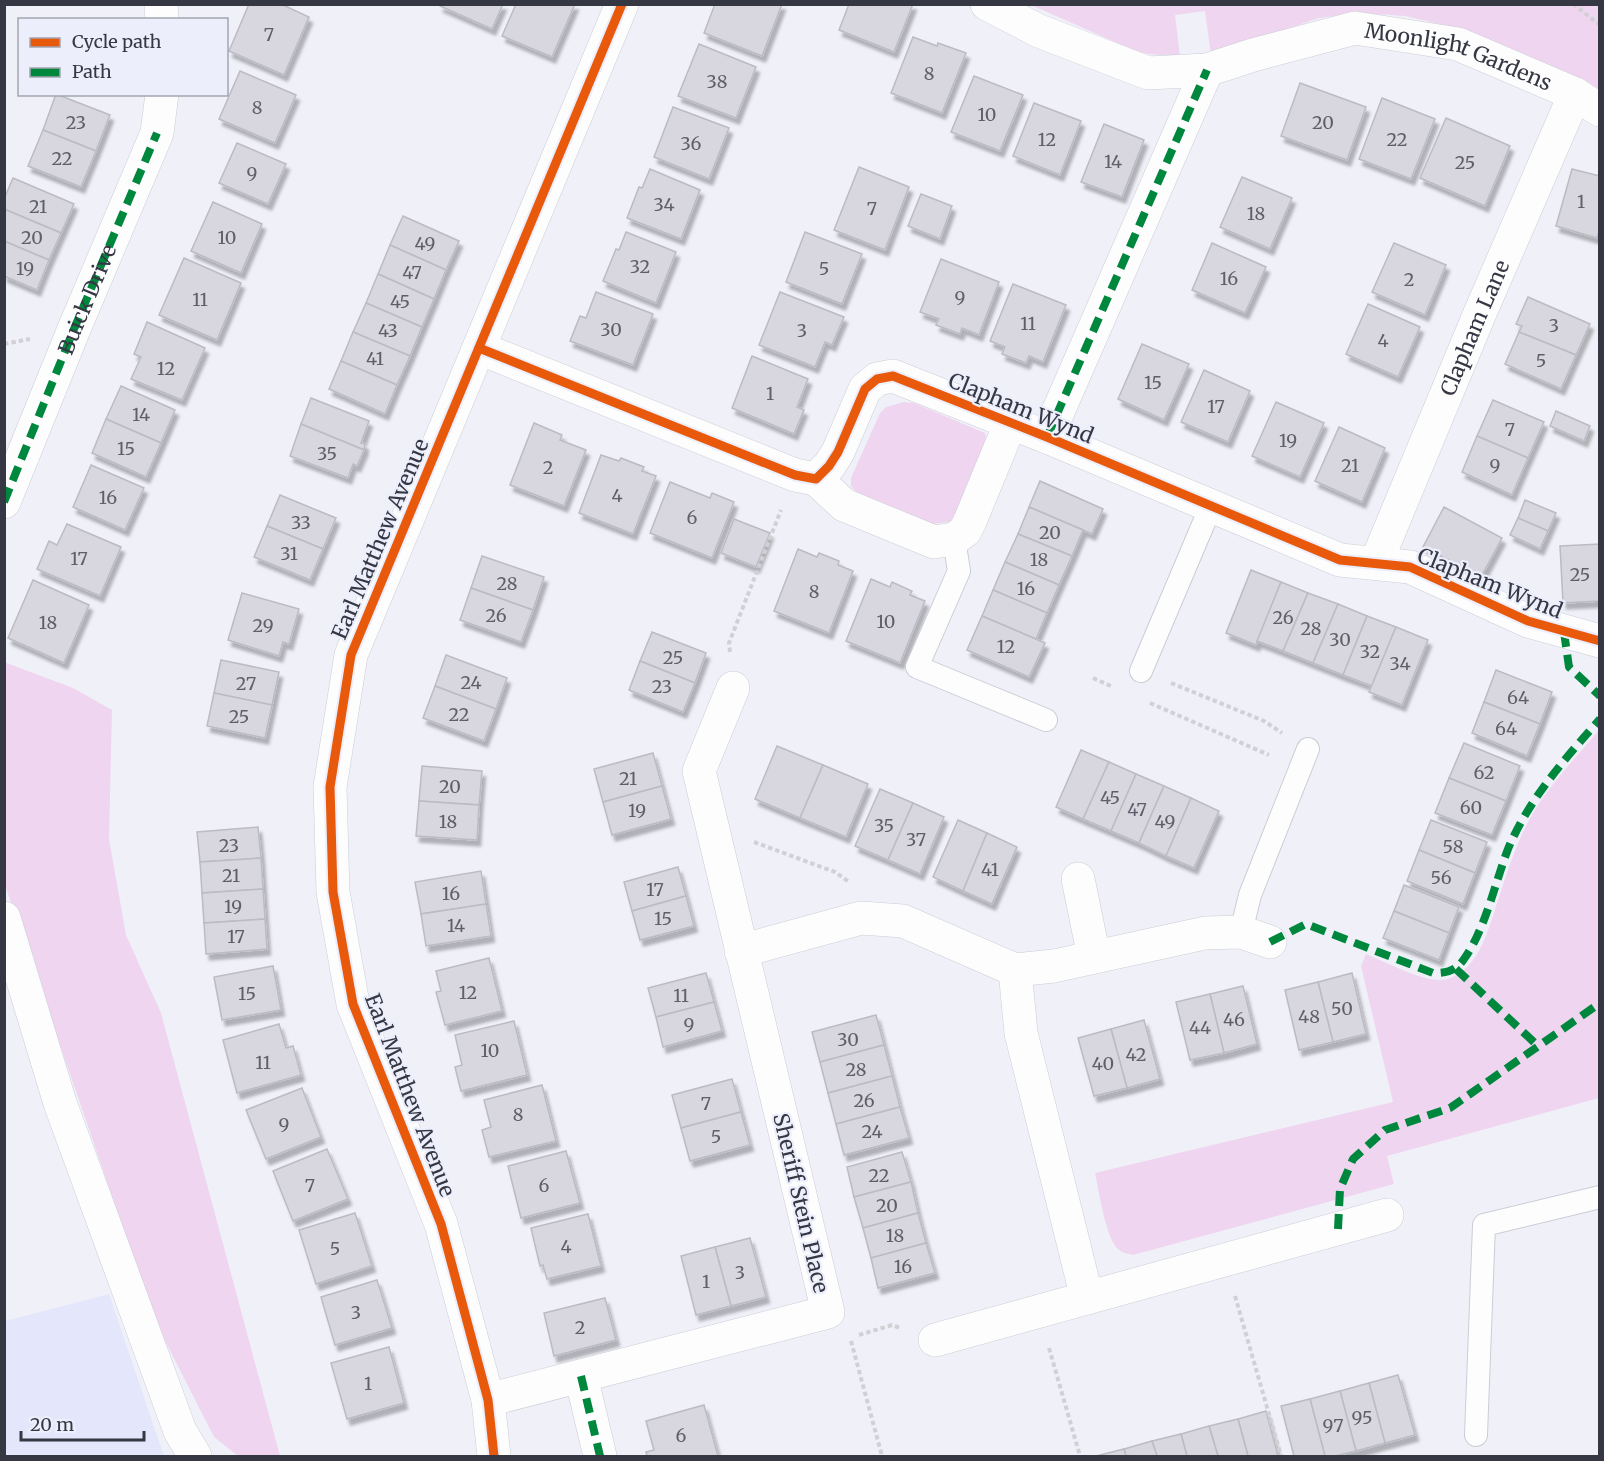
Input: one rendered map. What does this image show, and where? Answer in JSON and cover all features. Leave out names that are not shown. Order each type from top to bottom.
[{"type":"street","name":"Earl Matthew Avenue","points":[[494,1456],[488,1400],[441,1224],[353,1004],[333,892],[330,788],[351,655],[622,4]]},
{"type":"street","name":"Moonlight Gardens","points":[[987,4],[1039,31],[1148,73],[1207,70],[1253,55],[1355,28],[1458,44],[1587,102]]},
{"type":"street","points":[[1047,437],[1207,70]]},
{"type":"street","name":"Buick Drive","points":[[4,502],[157,133],[162,96]]},
{"type":"street","name":"Clapham Lane","points":[[1376,563],[1480,313],[1587,102]]},
{"type":"street","points":[[479,348],[806,477],[844,505],[934,542],[954,539]]},
{"type":"street","name":"Clapham Wynd","points":[[806,477],[829,466],[838,452],[865,389],[877,379],[893,376],[1047,437],[1340,560],[1410,567],[1528,621],[1599,641]]},
{"type":"street","name":"Clapham Wynd","points":[[954,539],[965,531],[970,521],[1010,424]]},
{"type":"street","name":"Sheriff Stein Place","points":[[488,1400],[828,1312],[699,771],[733,688]]},
{"type":"street","points":[[1078,879],[1094,957]]},
{"type":"street","points":[[4,918],[60,1102],[180,1431],[195,1456]]},
{"type":"street","points":[[741,951],[861,918],[903,921],[1015,970],[1054,966],[1205,933],[1256,937]]},
{"type":"street","points":[[1015,970],[1021,1033],[1087,1298]]},
{"type":"street","points":[[935,1340],[1387,1215]]},
{"type":"street","points":[[581,1376],[600,1456]]},
{"type":"lane","points":[[1141,670],[1211,506]]},
{"type":"lane","points":[[954,539],[959,571],[917,667],[1046,720]]},
{"type":"lane","points":[[1256,937],[1250,895],[1304,759]]},
{"type":"lane","points":[[1476,1436],[1484,1225],[1599,1197]]},
{"type":"path","points":[[1574,4],[1599,26]]},
{"type":"path","points":[[733,688],[729,643],[806,477]]},
{"type":"path","points":[[1141,670],[1264,721],[1304,759]]},
{"type":"path","points":[[1093,678],[1114,687]]},
{"type":"path","points":[[1147,702],[1304,759]]},
{"type":"path","points":[[715,837],[740,836],[835,872],[855,886]]},
{"type":"path","points":[[1225,1260],[1281,1456]]},
{"type":"path","points":[[1039,1312],[1080,1456]]},
{"type":"path","points":[[882,1456],[850,1337],[892,1325],[935,1340]]},
{"type":"shaded area","points":[[1031,5],[1599,5],[1599,92],[1566,72],[1457,28],[1405,16],[1361,13],[1319,18],[1211,55],[1205,11],[1175,15],[1180,57],[1140,53]]},
{"type":"shaded area","points":[[904,402],[914,403],[985,433],[988,453],[959,517],[949,522],[930,524],[856,492],[851,486],[851,478],[880,413],[886,407]]},
{"type":"shaded area","points":[[4,662],[73,688],[112,710],[109,839],[126,935],[161,1013],[280,1456],[238,1456],[214,1437],[155,1321],[5,885]]},
{"type":"shaded area","points":[[1599,730],[1599,1098],[1387,1156],[1394,1184],[1133,1255],[1118,1249],[1112,1241],[1106,1222],[1095,1173],[1393,1102],[1361,966],[1366,954],[1430,979],[1448,979],[1459,974],[1468,966],[1482,945],[1512,860],[1534,811]]},
{"type":"shaded area","points":[[109,1294],[164,1456],[5,1456],[5,1321]]},
{"type":"building","points":[[249,4],[281,4],[309,17],[284,75],[229,51]]},
{"type":"building","points":[[440,4],[503,4],[492,29],[440,6]]},
{"type":"building","points":[[516,4],[575,4],[552,57],[502,36]]},
{"type":"building","points":[[715,4],[782,4],[762,56],[704,33]]},
{"type":"building","points":[[849,4],[913,4],[894,52],[839,30]]},
{"type":"building","points":[[913,37],[966,53],[942,113],[891,93]]},
{"type":"building","points":[[699,44],[756,67],[736,118],[678,96]]},
{"type":"building","points":[[240,71],[296,95],[275,143],[219,119]]},
{"type":"building","points":[[974,76],[1023,95],[1000,151],[951,132]]},
{"type":"building","points":[[1300,83],[1366,107],[1347,160],[1281,136]]},
{"type":"building","points":[[55,96],[61,96],[110,115],[96,151],[43,130]]},
{"type":"building","points":[[1382,98],[1435,119],[1411,179],[1359,159]]},
{"type":"building","points":[[1034,103],[1081,121],[1060,175],[1013,156]]},
{"type":"building","points":[[673,107],[729,128],[709,179],[654,157]]},
{"type":"building","points":[[1446,118],[1510,146],[1485,206],[1420,178]]},
{"type":"building","points":[[1104,124],[1144,140],[1122,197],[1081,182]]},
{"type":"building","points":[[43,130],[96,151],[81,187],[28,166]]},
{"type":"building","points":[[237,143],[286,164],[268,204],[219,183]]},
{"type":"building","points":[[859,167],[909,187],[885,250],[834,230]]},
{"type":"building","points":[[650,169],[700,190],[681,239],[627,218],[639,187],[642,188]]},
{"type":"building","points":[[1572,169],[1600,176],[1600,228],[1597,238],[1556,226]]},
{"type":"building","points":[[1242,177],[1292,198],[1270,249],[1220,227]]},
{"type":"building","points":[[13,178],[74,204],[61,233],[4,209],[4,199]]},
{"type":"building","points":[[921,194],[952,206],[940,239],[908,226]]},
{"type":"building","points":[[213,202],[262,224],[241,273],[191,251]]},
{"type":"building","points":[[4,209],[61,233],[49,260],[4,241]]},
{"type":"building","points":[[403,216],[459,241],[446,270],[390,245]]},
{"type":"building","points":[[626,232],[676,252],[656,303],[603,281],[616,249],[619,250]]},
{"type":"building","points":[[805,232],[862,254],[842,304],[786,282]]},
{"type":"building","points":[[4,241],[49,260],[37,290],[4,276]]},
{"type":"building","points":[[1212,243],[1266,267],[1245,313],[1192,290]]},
{"type":"building","points":[[1394,243],[1446,265],[1425,315],[1372,292]]},
{"type":"building","points":[[390,245],[446,270],[434,299],[378,274]]},
{"type":"building","points":[[184,258],[241,283],[217,340],[159,315]]},
{"type":"building","points":[[941,259],[999,282],[979,335],[962,328],[960,334],[936,325],[939,319],[920,312]]},
{"type":"building","points":[[378,274],[434,299],[422,327],[366,303]]},
{"type":"building","points":[[1013,284],[1066,305],[1043,362],[1029,356],[1026,363],[1002,354],[1005,347],[990,341]]},
{"type":"building","points":[[596,292],[653,314],[633,365],[570,341],[580,316],[586,318]]},
{"type":"building","points":[[780,292],[844,317],[832,345],[825,342],[815,367],[759,345]]},
{"type":"building","points":[[1528,297],[1590,324],[1576,355],[1519,332],[1522,326],[1516,324]]},
{"type":"building","points":[[366,303],[422,327],[410,356],[353,332]]},
{"type":"building","points":[[1368,304],[1420,327],[1398,377],[1346,354]]},
{"type":"building","points":[[147,322],[205,348],[182,400],[131,379],[141,357],[134,354]]},
{"type":"building","points":[[353,332],[410,356],[397,385],[341,361]]},
{"type":"building","points":[[1519,332],[1576,355],[1561,389],[1505,364]]},
{"type":"building","points":[[1142,344],[1189,364],[1164,420],[1118,399]]},
{"type":"building","points":[[752,356],[808,379],[797,407],[804,410],[794,434],[732,408]]},
{"type":"building","points":[[341,361],[397,385],[385,414],[329,389]]},
{"type":"building","points":[[1204,370],[1250,391],[1228,442],[1181,422]]},
{"type":"building","points":[[121,386],[175,410],[161,443],[106,419]]},
{"type":"building","points":[[311,398],[369,421],[361,443],[365,444],[364,450],[301,424]]},
{"type":"building","points":[[1493,400],[1544,422],[1528,458],[1477,436]]},
{"type":"building","points":[[1276,402],[1324,423],[1300,477],[1252,456]]},
{"type":"building","points":[[1556,411],[1590,426],[1584,441],[1550,426]]},
{"type":"building","points":[[106,419],[161,443],[146,477],[92,453]]},
{"type":"building","points":[[534,423],[562,435],[560,440],[586,450],[564,506],[510,485]]},
{"type":"building","points":[[301,424],[364,450],[357,466],[353,464],[348,478],[290,456]]},
{"type":"building","points":[[1339,427],[1385,448],[1362,502],[1315,481]]},
{"type":"building","points":[[1477,436],[1528,458],[1512,495],[1462,472]]},
{"type":"building","points":[[601,455],[619,461],[621,458],[644,467],[642,471],[656,476],[633,534],[579,513]]},
{"type":"building","points":[[91,465],[144,488],[125,530],[73,507]]},
{"type":"building","points":[[1040,481],[1103,509],[1092,534],[1029,507]]},
{"type":"building","points":[[670,482],[710,498],[712,493],[734,502],[712,558],[650,533]]},
{"type":"building","points":[[280,495],[336,518],[323,549],[267,526]]},
{"type":"building","points":[[1525,500],[1556,513],[1548,531],[1518,518]]},
{"type":"building","points":[[1029,507],[1083,530],[1072,556],[1018,534]]},
{"type":"building","points":[[1444,507],[1502,538],[1481,577],[1423,547]]},
{"type":"building","points":[[1518,518],[1548,531],[1540,549],[1510,535]]},
{"type":"building","points":[[734,519],[770,533],[756,567],[721,553]]},
{"type":"building","points":[[67,524],[121,547],[100,596],[37,569],[49,541],[57,545]]},
{"type":"building","points":[[267,526],[323,549],[310,580],[254,557]]},
{"type":"building","points":[[1018,534],[1072,556],[1059,585],[1005,562]]},
{"type":"building","points":[[1600,544],[1600,601],[1563,603],[1560,546]]},
{"type":"building","points":[[798,549],[817,557],[819,553],[839,561],[838,565],[853,571],[829,633],[774,611]]},
{"type":"building","points":[[482,556],[544,577],[533,610],[471,588]]},
{"type":"building","points":[[1005,562],[1059,585],[1047,613],[993,590]]},
{"type":"building","points":[[1251,570],[1281,582],[1256,645],[1226,633]]},
{"type":"building","points":[[871,579],[890,587],[892,582],[912,591],[910,595],[925,601],[900,663],[846,641]]},
{"type":"building","points":[[33,580],[89,605],[64,663],[8,638]]},
{"type":"building","points":[[1281,582],[1308,593],[1283,651],[1257,641]]},
{"type":"building","points":[[471,588],[533,610],[521,642],[460,620]]},
{"type":"building","points":[[993,590],[1047,613],[1036,639],[982,616]]},
{"type":"building","points":[[242,593],[299,609],[289,644],[283,642],[279,656],[228,640]]},
{"type":"building","points":[[1308,593],[1338,604],[1313,663],[1283,651]]},
{"type":"building","points":[[1338,604],[1367,616],[1343,675],[1313,663]]},
{"type":"building","points":[[982,616],[1045,643],[1029,677],[967,650]]},
{"type":"building","points":[[1367,616],[1396,627],[1372,686],[1343,675]]},
{"type":"building","points":[[1396,627],[1428,640],[1402,705],[1369,692]]},
{"type":"building","points":[[652,632],[706,653],[695,683],[640,661]]},
{"type":"building","points":[[446,655],[507,678],[496,709],[435,686]]},
{"type":"building","points":[[221,660],[279,672],[272,705],[214,693]]},
{"type":"building","points":[[640,661],[695,683],[683,712],[629,690]]},
{"type":"building","points":[[1496,670],[1552,692],[1540,724],[1484,702]]},
{"type":"building","points":[[435,686],[496,709],[484,741],[423,718]]},
{"type":"building","points":[[214,693],[272,705],[265,738],[207,726]]},
{"type":"building","points":[[1484,702],[1540,724],[1527,756],[1472,733]]},
{"type":"building","points":[[1464,743],[1520,766],[1506,801],[1449,778]]},
{"type":"building","points":[[777,746],[823,765],[800,818],[755,799]]},
{"type":"building","points":[[1081,750],[1109,762],[1083,819],[1056,807]]},
{"type":"building","points":[[653,753],[662,786],[603,802],[594,769]]},
{"type":"building","points":[[1109,762],[1136,774],[1111,831],[1083,819]]},
{"type":"building","points":[[823,765],[868,784],[846,837],[800,818]]},
{"type":"building","points":[[422,766],[482,771],[479,805],[419,801]]},
{"type":"building","points":[[1136,774],[1164,786],[1139,843],[1111,831]]},
{"type":"building","points":[[1449,778],[1506,801],[1492,835],[1435,813]]},
{"type":"building","points":[[662,786],[671,819],[612,835],[603,802]]},
{"type":"building","points":[[1164,786],[1191,798],[1166,856],[1139,843]]},
{"type":"building","points":[[880,789],[913,803],[888,860],[855,846]]},
{"type":"building","points":[[1191,798],[1219,811],[1194,868],[1166,856]]},
{"type":"building","points":[[419,801],[479,805],[477,840],[416,836]]},
{"type":"building","points":[[913,803],[944,817],[920,874],[888,860]]},
{"type":"building","points":[[958,820],[987,833],[963,891],[933,877]]},
{"type":"building","points":[[1431,820],[1487,842],[1475,873],[1419,850]]},
{"type":"building","points":[[258,827],[261,858],[200,862],[197,832]]},
{"type":"building","points":[[987,833],[1017,847],[992,904],[963,891]]},
{"type":"building","points":[[1419,850],[1475,873],[1463,904],[1407,881]]},
{"type":"building","points":[[261,858],[263,889],[202,893],[200,862]]},
{"type":"building","points":[[678,867],[686,896],[632,911],[624,882]]},
{"type":"building","points":[[481,871],[486,904],[421,914],[415,882]]},
{"type":"building","points":[[1404,885],[1459,907],[1449,933],[1394,911]]},
{"type":"building","points":[[263,889],[265,919],[204,923],[202,893]]},
{"type":"building","points":[[686,896],[694,926],[640,940],[632,911]]},
{"type":"building","points":[[486,904],[491,936],[426,946],[421,914]]},
{"type":"building","points":[[1394,911],[1449,933],[1439,960],[1383,938]]},
{"type":"building","points":[[265,919],[267,949],[206,954],[204,923]]},
{"type":"building","points":[[489,958],[502,1011],[445,1025],[436,992],[441,991],[436,971]]},
{"type":"building","points":[[273,966],[281,1010],[222,1020],[214,977]]},
{"type":"building","points":[[706,973],[714,1002],[656,1017],[648,988]]},
{"type":"building","points":[[1352,973],[1366,1034],[1333,1042],[1318,982]]},
{"type":"building","points":[[1318,982],[1333,1042],[1299,1050],[1285,990]]},
{"type":"building","points":[[1243,986],[1257,1044],[1224,1053],[1210,994]]},
{"type":"building","points":[[1210,994],[1224,1053],[1190,1060],[1176,1002]]},
{"type":"building","points":[[714,1002],[722,1031],[663,1047],[656,1017]]},
{"type":"building","points":[[876,1015],[884,1045],[820,1062],[812,1032]]},
{"type":"building","points":[[1144,1020],[1160,1079],[1127,1088],[1111,1029]]},
{"type":"building","points":[[514,1021],[527,1075],[461,1091],[455,1067],[462,1065],[455,1035]]},
{"type":"building","points":[[279,1024],[286,1048],[293,1046],[301,1075],[237,1093],[223,1040]]},
{"type":"building","points":[[1111,1029],[1127,1088],[1094,1096],[1078,1038]]},
{"type":"building","points":[[884,1045],[892,1076],[828,1093],[820,1062]]},
{"type":"building","points":[[892,1076],[900,1107],[836,1124],[828,1093]]},
{"type":"building","points":[[732,1079],[741,1112],[681,1128],[672,1095]]},
{"type":"building","points":[[542,1085],[556,1141],[489,1157],[482,1130],[491,1127],[484,1100]]},
{"type":"building","points":[[302,1088],[321,1137],[266,1159],[246,1110]]},
{"type":"building","points":[[900,1107],[909,1138],[844,1155],[836,1124]]},
{"type":"building","points":[[741,1112],[750,1145],[690,1161],[681,1128]]},
{"type":"building","points":[[327,1149],[348,1199],[293,1221],[273,1171]]},
{"type":"building","points":[[566,1151],[580,1203],[521,1218],[508,1166]]},
{"type":"building","points":[[902,1152],[911,1182],[854,1197],[847,1167]]},
{"type":"building","points":[[911,1182],[918,1213],[863,1228],[854,1197]]},
{"type":"building","points":[[355,1213],[372,1266],[316,1284],[299,1230]]},
{"type":"building","points":[[918,1213],[926,1243],[871,1258],[863,1228]]},
{"type":"building","points":[[588,1214],[601,1266],[547,1279],[543,1265],[540,1266],[531,1228]]},
{"type":"building","points":[[750,1238],[766,1297],[731,1306],[715,1247]]},
{"type":"building","points":[[926,1243],[935,1273],[878,1288],[871,1258]]},
{"type":"building","points":[[715,1247],[731,1306],[696,1315],[681,1256]]},
{"type":"building","points":[[377,1280],[392,1328],[335,1345],[321,1297]]},
{"type":"building","points":[[605,1298],[616,1340],[554,1356],[544,1313]]},
{"type":"building","points":[[389,1347],[404,1403],[347,1419],[331,1363]]},
{"type":"building","points":[[1398,1375],[1415,1435],[1385,1443],[1369,1383]]},
{"type":"building","points":[[1369,1383],[1385,1443],[1356,1451],[1340,1391]]},
{"type":"building","points":[[1340,1391],[1356,1451],[1325,1456],[1310,1399]]},
{"type":"building","points":[[1310,1399],[1325,1456],[1294,1456],[1281,1406]]},
{"type":"building","points":[[704,1405],[718,1456],[647,1456],[646,1452],[654,1450],[646,1421]]},
{"type":"building","points":[[1266,1411],[1278,1456],[1248,1456],[1238,1419]]},
{"type":"building","points":[[1238,1419],[1248,1456],[1218,1456],[1209,1426]]},
{"type":"building","points":[[1209,1426],[1218,1456],[1187,1456],[1181,1434]]},
{"type":"building","points":[[1181,1434],[1187,1456],[1157,1456],[1152,1441]]},
{"type":"building","points":[[1152,1441],[1157,1456],[1126,1456],[1124,1449]]},
{"type":"building","points":[[1124,1449],[1126,1456],[1096,1456]]},
{"type":"marked path","points":[[1047,437],[1207,70]]},
{"type":"marked path","points":[[4,502],[157,133]]},
{"type":"marked path","points":[[1564,632],[1569,667],[1600,696]]},
{"type":"marked path","points":[[1270,942],[1306,924],[1433,973],[1454,969],[1464,959],[1478,934],[1508,849],[1526,813],[1561,765],[1600,719]]},
{"type":"marked path","points":[[1456,969],[1538,1046]]},
{"type":"marked path","points":[[1338,1229],[1340,1189],[1353,1159],[1385,1130],[1450,1108],[1600,1003]]},
{"type":"marked path","points":[[581,1376],[600,1456]]},
{"type":"cycle path","points":[[494,1456],[488,1400],[441,1224],[353,1004],[333,892],[330,787],[351,655],[622,4]]},
{"type":"cycle path","points":[[479,348],[795,475],[816,479],[829,466],[838,452],[865,389],[877,379],[893,376],[1047,437],[1340,560],[1410,567],[1528,621],[1600,641]]}]
